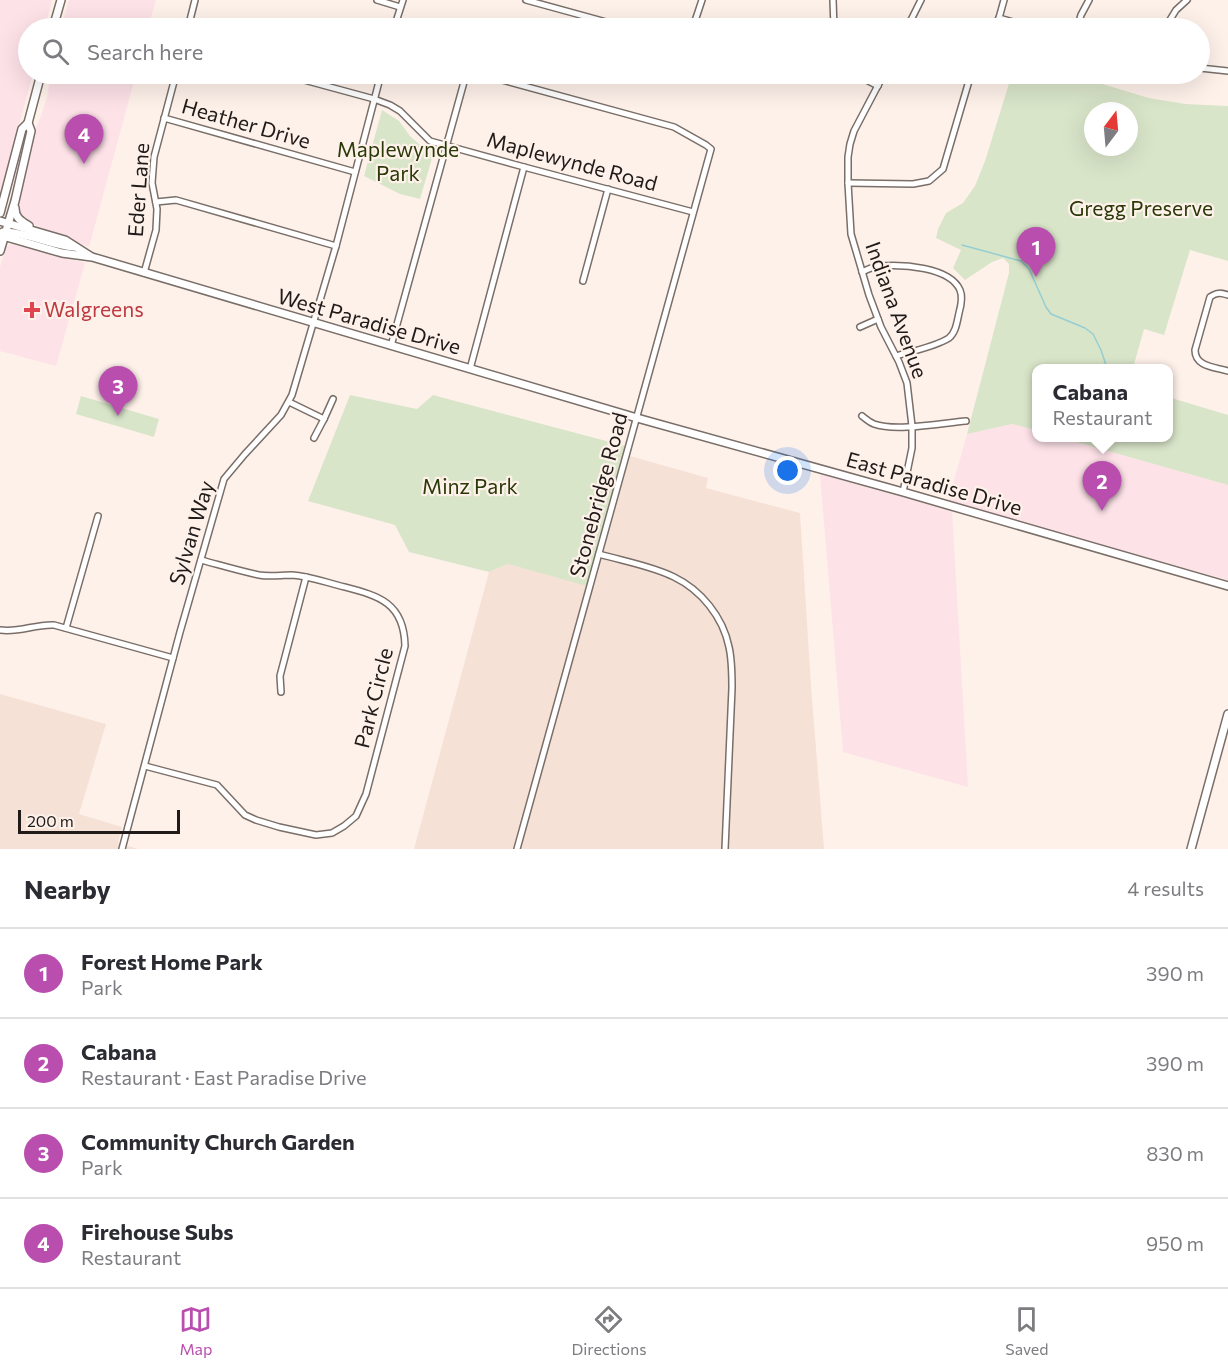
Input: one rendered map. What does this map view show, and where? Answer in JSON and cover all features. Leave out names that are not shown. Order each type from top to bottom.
[{"type":"street","points":[[56,18],[61,0]]},
{"type":"street","points":[[190,18],[195,0]]},
{"type":"street","points":[[377,0],[400,7]]},
{"type":"street","points":[[397,18],[403,0]]},
{"type":"street","points":[[526,0],[592,18]]},
{"type":"street","points":[[696,18],[702,0]]},
{"type":"street","points":[[833,0],[834,18]]},
{"type":"street","points":[[912,18],[921,0]]},
{"type":"street","points":[[999,18],[1004,0]]},
{"type":"street","points":[[1080,18],[1089,0]]},
{"type":"street","points":[[1171,18],[1187,0]]},
{"type":"street","points":[[1210,69],[1228,71]]},
{"type":"street","points":[[0,213],[22,129],[28,123],[38,84]]},
{"type":"street","name":"Eder Lane","points":[[144,273],[156,230],[156,202],[152,183],[154,157],[173,84]]},
{"type":"street","name":"Maplewynde Road","points":[[319,84],[374,99],[400,111],[430,141],[693,212]]},
{"type":"street","name":"Sylvan Way","points":[[122,849],[224,479],[281,415],[292,395],[336,246],[378,84]]},
{"type":"street","points":[[391,346],[463,84]]},
{"type":"street","name":"Stonebridge Road","points":[[516,84],[674,127],[711,149],[517,849]]},
{"type":"street","points":[[874,84],[878,86]]},
{"type":"street","points":[[848,183],[913,184],[929,181],[943,169],[968,84]]},
{"type":"street","name":"Indiana Avenue","points":[[878,86],[854,131],[850,144],[848,183],[851,234],[868,294],[907,383],[912,447],[903,492]]},
{"type":"street","name":"Heather Drive","points":[[164,118],[355,172]]},
{"type":"street","points":[[28,123],[31,131],[15,201],[15,215],[20,221],[38,232]]},
{"type":"street","points":[[470,369],[524,167]]},
{"type":"street","points":[[583,281],[608,189]]},
{"type":"street","points":[[0,197],[6,190]]},
{"type":"street","points":[[156,202],[176,200],[336,246]]},
{"type":"street","points":[[0,251],[4,222],[15,201]]},
{"type":"street","name":"West Paradise Drive","points":[[4,222],[65,240],[92,257]]},
{"type":"street","points":[[2,234],[17,233],[59,245],[77,247]]},
{"type":"street","name":"West Paradise Drive","points":[[2,234],[62,253],[92,257],[637,418]]},
{"type":"street","points":[[862,272],[877,266],[922,268],[938,272],[953,280],[961,291],[962,299],[957,323],[951,336],[943,342],[896,356]]},
{"type":"street","points":[[1228,295],[1214,293],[1210,297],[1195,350],[1195,355],[1201,363],[1228,371]]},
{"type":"street","points":[[860,327],[878,319]]},
{"type":"street","points":[[314,438],[333,399]]},
{"type":"street","points":[[289,402],[324,419]]},
{"type":"street","points":[[862,416],[869,422],[886,427],[966,421]]},
{"type":"street","name":"East Paradise Drive","points":[[637,418],[1226,585]]},
{"type":"street","points":[[66,628],[98,516]]},
{"type":"street","points":[[599,554],[663,572],[690,586],[716,614],[725,631],[732,664],[732,689],[725,849]]},
{"type":"street","name":"Park Circle","points":[[145,765],[217,785],[245,815],[256,820],[316,835],[332,833],[344,826],[356,816],[366,794],[405,646],[405,631],[401,620],[384,601],[372,594],[306,577],[261,575],[201,560]]},
{"type":"street","points":[[281,692],[280,676],[306,577]]},
{"type":"street","points":[[0,630],[10,632],[39,625],[66,628],[173,658]]},
{"type":"street","points":[[1191,849],[1228,714]]},
{"type":"shaded area","points":[[0,0],[52,0],[48,18],[18,18],[18,84],[30,84],[0,194]]},
{"type":"shaded area","points":[[69,0],[156,0],[151,18],[64,18]]},
{"type":"shaded area","points":[[49,84],[133,84],[89,247],[27,222],[20,216],[17,206],[32,137],[47,97]]},
{"type":"shaded area","points":[[12,244],[85,263],[56,366],[0,351],[0,267],[6,247]]},
{"type":"shaded area","points":[[1012,424],[1032,429],[1032,442],[1076,442],[1228,485],[1228,580],[948,502],[967,434]]},
{"type":"shaded area","points":[[630,456],[708,478],[706,488],[800,513],[824,849],[414,849],[489,572],[508,564],[594,587]]},
{"type":"shaded area","points":[[820,474],[952,511],[968,787],[843,752]]},
{"type":"shaded area","points":[[0,694],[106,724],[79,814],[122,827],[118,843],[138,849],[0,849]]},
{"type":"green space","name":"Gregg Preserve","points":[[1009,84],[1102,84],[1149,98],[1185,104],[1228,106],[1228,261],[1190,250],[1164,335],[1144,329],[1134,364],[1032,364],[1032,429],[1012,424],[967,434],[1009,273],[1009,264],[1003,258],[992,262],[965,280],[953,268],[961,250],[936,238],[946,213],[963,203],[975,186],[985,161]]},
{"type":"green space","name":"Maplewynde Park","points":[[382,110],[399,121],[420,145],[431,149],[433,155],[420,199],[400,194],[364,176]]},
{"type":"green space","name":"Minz Park","points":[[350,395],[417,409],[433,395],[625,446],[587,586],[508,564],[489,572],[409,552],[395,525],[308,501]]},
{"type":"green space","points":[[81,396],[159,419],[154,437],[76,414]]},
{"type":"green space","points":[[1173,398],[1228,415],[1228,485],[1076,442],[1173,442]]},
{"type":"waterway","points":[[962,245],[1021,261],[1029,269],[1051,314],[1085,328],[1093,334],[1106,364]]},
{"type":"place","name":"Firehouse Subs","points":[[84,164]]},
{"type":"place","name":"Forest Home Park","points":[[1036,277]]},
{"type":"place","name":"Walgreens","points":[[32,310]]},
{"type":"place","name":"Community Church Garden","points":[[118,416]]},
{"type":"place","name":"Cabana","points":[[1102,511]]}]
